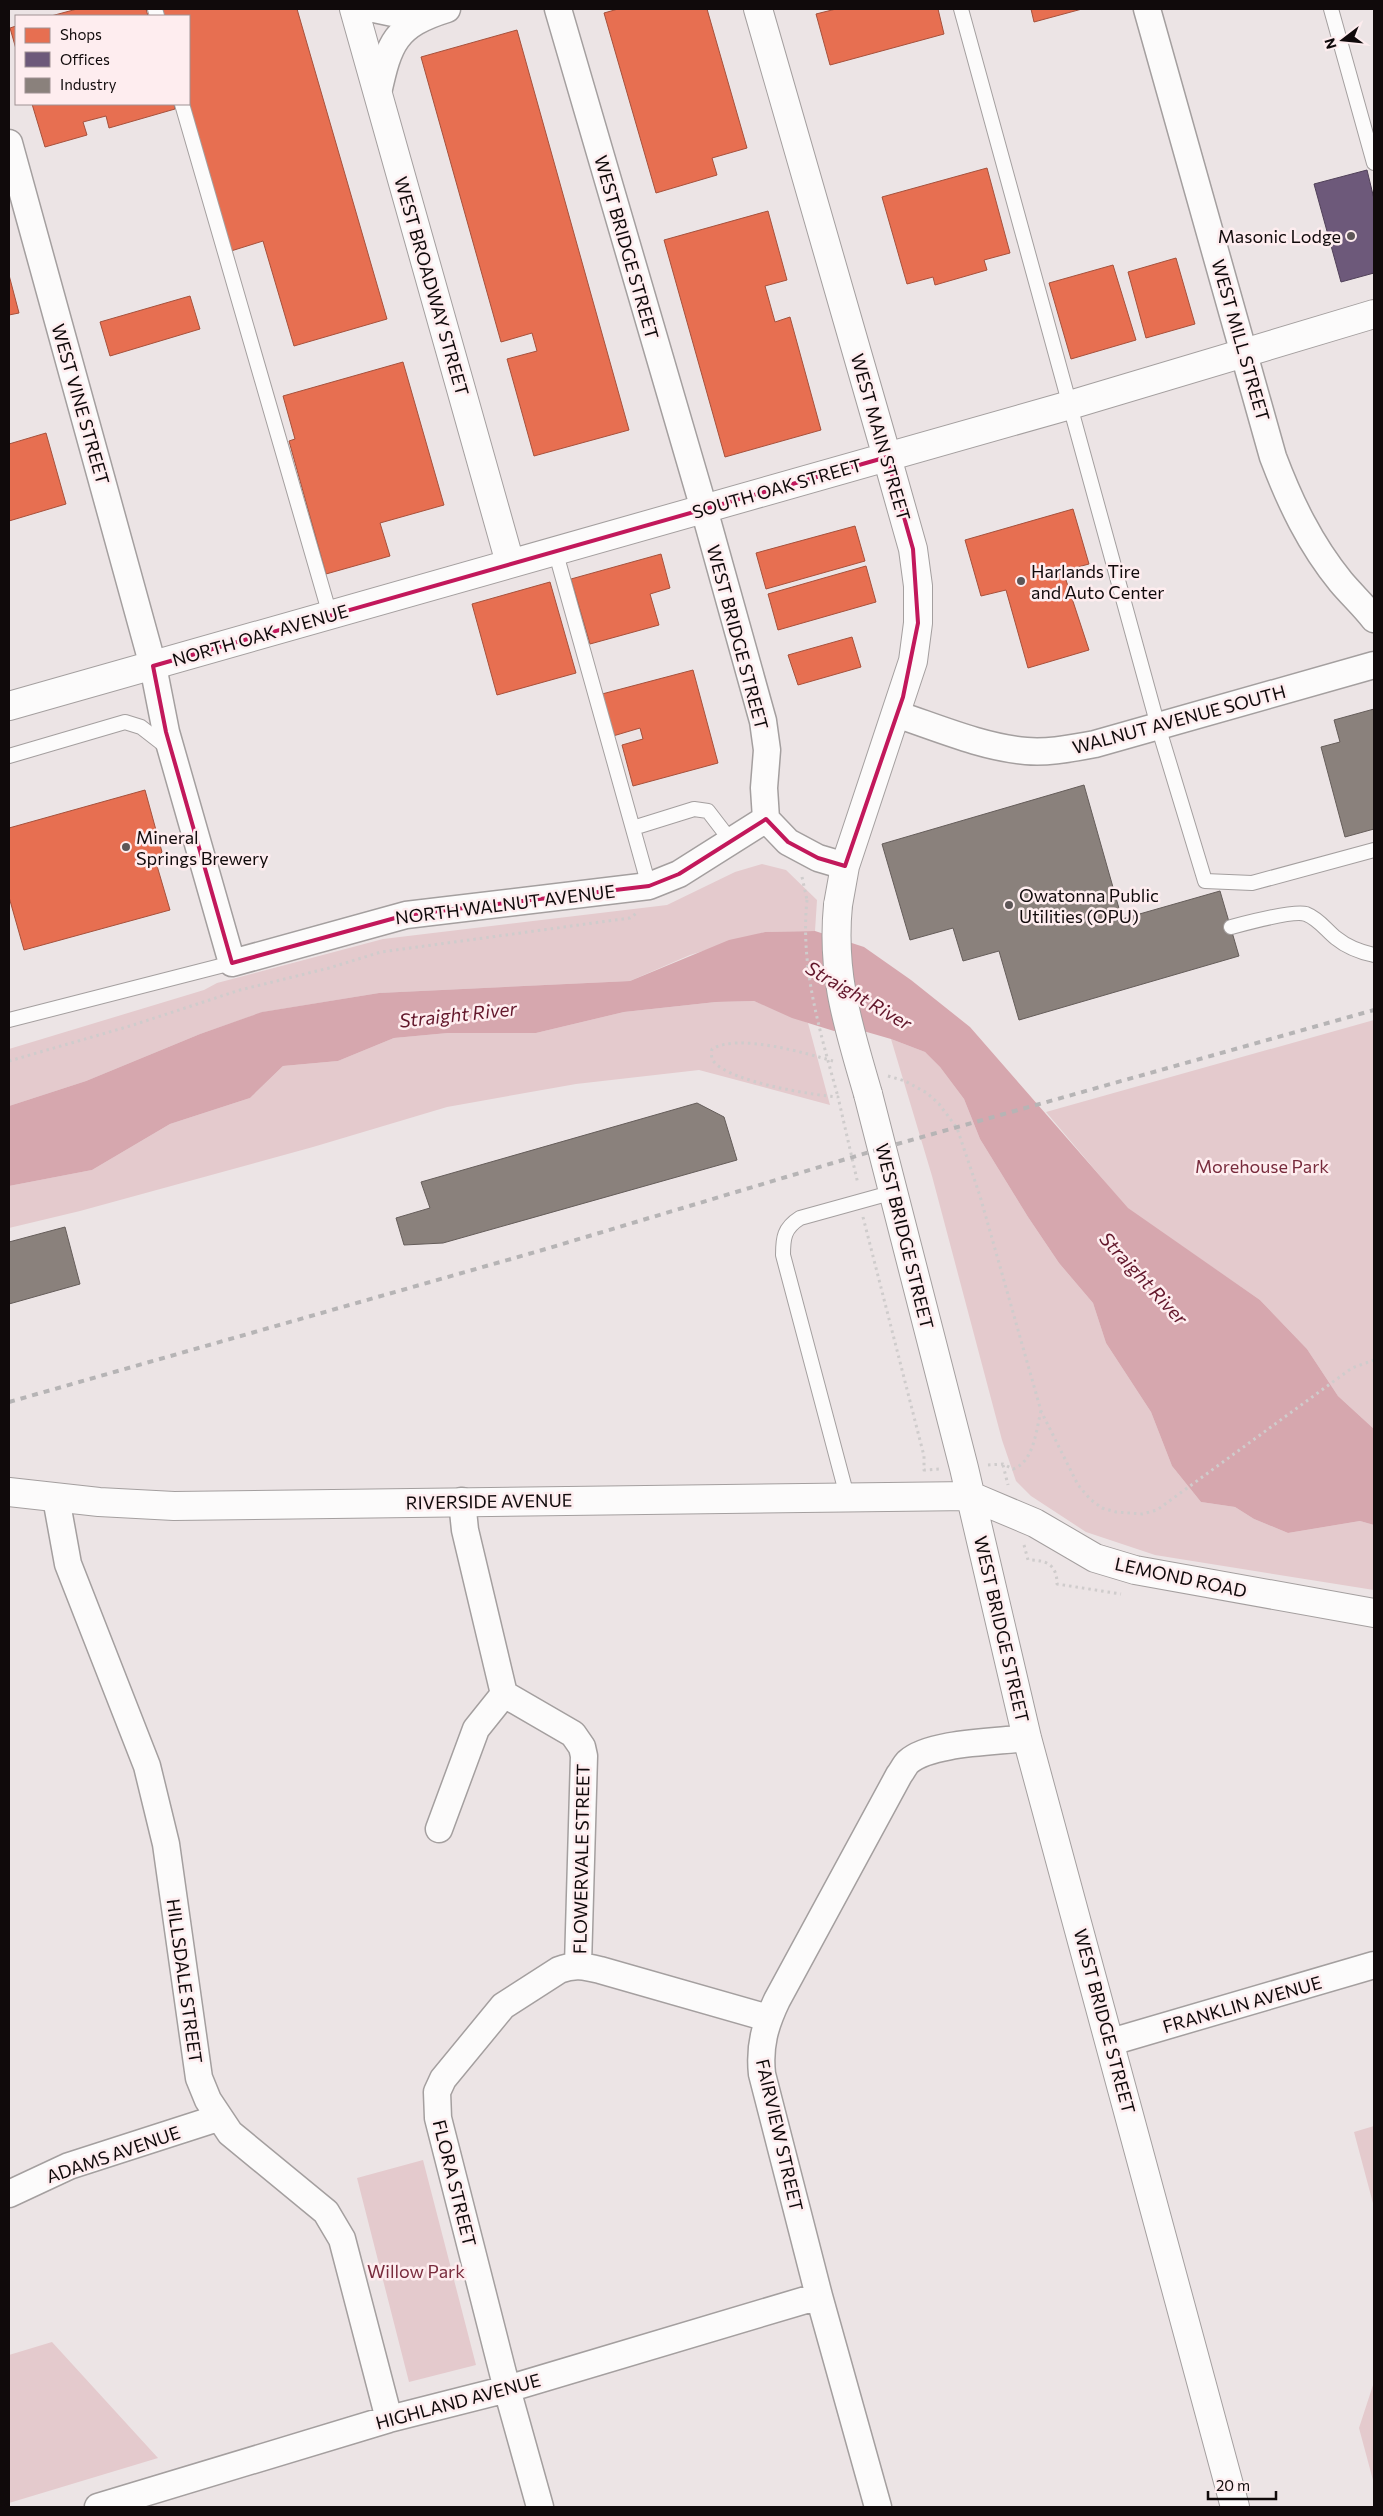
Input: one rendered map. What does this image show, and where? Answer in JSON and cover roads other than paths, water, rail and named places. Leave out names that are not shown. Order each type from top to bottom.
[{"type":"main road","name":"WEST BROADWAY STREET","points":[[354,9],[510,563]]},
{"type":"main road","name":"WEST MAIN STREET","points":[[758,9],[887,457],[912,549],[918,586],[918,623],[913,660],[845,866]]},
{"type":"main road","name":"SOUTH OAK STREET","points":[[510,563],[1070,405],[1374,314]]},
{"type":"main road","name":"NORTH OAK AVENUE","points":[[9,706],[510,563]]},
{"type":"main road","name":"WEST BRIDGE STREET","points":[[845,866],[835,936],[837,973],[847,1022],[877,1085],[894,1192],[971,1496],[1027,1738],[1111,2042],[1235,2507]]},
{"type":"main road","name":"RIVERSIDE AVENUE","points":[[9,1492],[56,1498],[174,1506],[847,1496],[971,1496]]},
{"type":"main road","name":"LEMOND ROAD","points":[[971,1496],[1035,1523],[1095,1558],[1135,1570],[1374,1613]]},
{"type":"street","points":[[374,9],[393,13],[445,10]]},
{"type":"street","name":"WEST BRIDGE STREET","points":[[558,9],[704,509],[763,721],[767,750],[764,788],[766,819]]},
{"type":"street","name":"WEST MILL STREET","points":[[1147,9],[1273,457],[1294,511],[1321,555],[1374,619]]},
{"type":"street","points":[[378,93],[389,49],[402,30],[445,10]]},
{"type":"street","name":"WEST VINE STREET","points":[[9,143],[153,666],[171,750],[232,963]]},
{"type":"street","name":"WALNUT AVENUE SOUTH","points":[[896,714],[993,745],[1027,751],[1061,750],[1158,726],[1374,665]]},
{"type":"street","points":[[766,819],[788,842],[818,858],[845,866]]},
{"type":"street","name":"NORTH WALNUT AVENUE","points":[[232,963],[406,915],[649,886],[679,874],[766,819]]},
{"type":"street","name":"HILLSDALE STREET","points":[[56,1498],[68,1564],[146,1766],[158,1807],[166,1844],[199,2078],[218,2118],[230,2133],[326,2212],[336,2226],[342,2239],[389,2419]]},
{"type":"street","points":[[439,1829],[476,1729],[504,1694],[465,1530],[462,1501]]},
{"type":"street","name":"FLOWERVALE STREET","points":[[504,1694],[573,1734],[582,1747],[584,1756],[578,1965]]},
{"type":"street","name":"FAIRVIEW STREET","points":[[878,2507],[818,2296],[762,2074],[762,2039],[768,2018],[899,1775],[909,1762],[939,1748],[1027,1738]]},
{"type":"street","points":[[578,1965],[768,2018]]},
{"type":"street","name":"FLORA STREET","points":[[540,2507],[507,2389],[438,2118],[438,2092],[443,2079],[503,2006],[558,1970],[578,1965]]},
{"type":"street","name":"FRANKLIN AVENUE","points":[[1111,2042],[1374,1965]]},
{"type":"street","name":"ADAMS AVENUE","points":[[9,2194],[69,2166],[218,2118]]},
{"type":"street","name":"HIGHLAND AVENUE","points":[[98,2507],[389,2419],[507,2389],[818,2296]]},
{"type":"lane","points":[[961,9],[1158,726],[1205,881],[1252,882],[1374,850]]},
{"type":"lane","points":[[1331,9],[1374,163]]},
{"type":"lane","points":[[182,105],[330,615]]},
{"type":"lane","points":[[556,550],[649,886]]},
{"type":"lane","points":[[9,756],[125,722],[141,727],[171,750]]},
{"type":"lane","points":[[633,828],[694,809],[708,810],[731,841]]},
{"type":"lane","points":[[1231,926],[1280,916],[1305,914],[1324,925],[1335,938],[1355,950],[1374,955]]},
{"type":"lane","points":[[9,1020],[232,963]]},
{"type":"lane","points":[[847,1496],[783,1255],[783,1242],[785,1232],[790,1224],[800,1218],[894,1192]]},
{"type":"water","name":"Straight River","points":[[815,931],[864,947],[911,980],[970,1027],[1128,1208],[1260,1300],[1307,1349],[1338,1396],[1374,1429],[1374,1525],[1360,1521],[1288,1533],[1254,1519],[1235,1507],[1201,1502],[1172,1466],[1151,1412],[1106,1343],[1093,1303],[1059,1263],[1028,1217],[980,1139],[964,1099],[940,1067],[925,1052],[891,1039],[853,1028],[834,1031],[792,1018],[754,1001],[716,1002],[624,1012],[536,1033],[448,1033],[394,1038],[338,1061],[283,1066],[250,1098],[170,1124],[92,1170],[9,1186],[9,1106],[86,1081],[200,1034],[262,1012],[379,993],[630,981],[729,940],[765,932]]},
{"type":"railway","points":[[9,1402],[539,1251],[883,1148],[1374,1010]]},
{"type":"place","name":"Masonic Lodge","points":[[1351,236]]},
{"type":"place","name":"Harlands Tire and Auto Center","points":[[1021,581]]},
{"type":"place","name":"Mineral Springs Brewery","points":[[126,847]]},
{"type":"place","name":"Owatonna Public Utilities (OPU)","points":[[1009,905]]},
{"type":"park label","name":"Morehouse Park","points":[[1262,1166]]},
{"type":"park label","name":"Willow Park","points":[[416,2271]]}]
